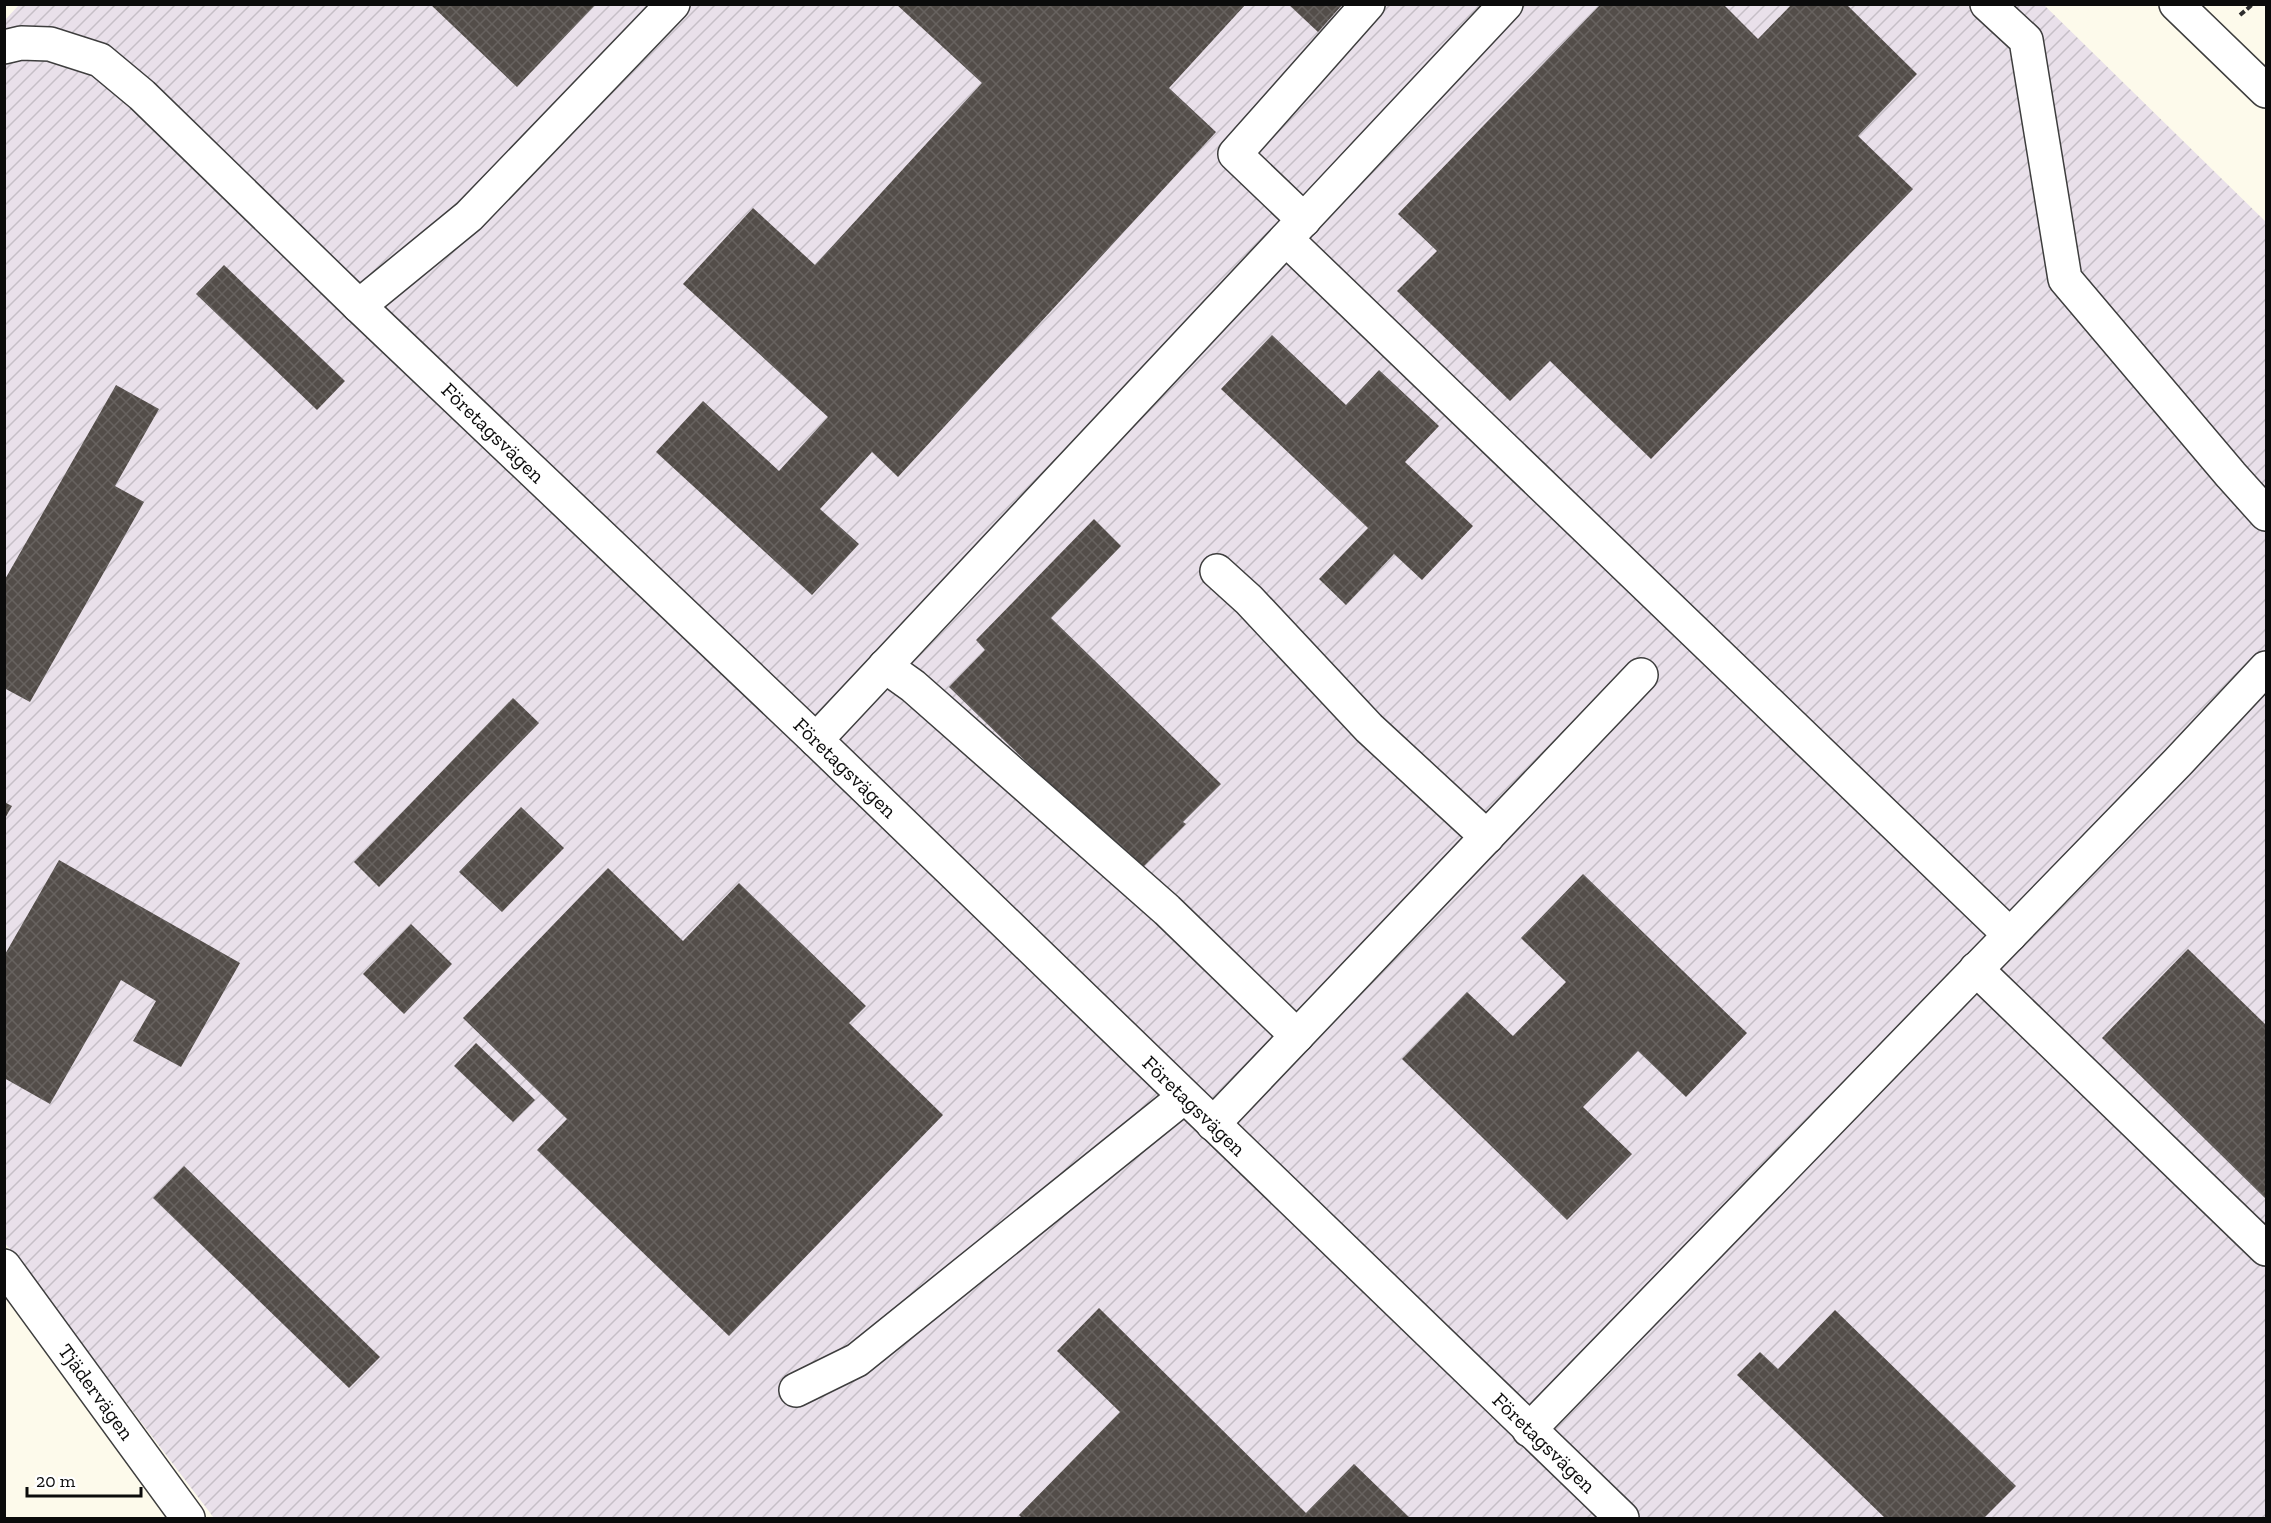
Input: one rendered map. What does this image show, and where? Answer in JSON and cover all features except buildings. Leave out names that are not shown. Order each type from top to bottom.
[{"type":"street","points":[[359,306],[469,216],[673,4]]},
{"type":"street","points":[[1368,4],[1234,154],[1295,230],[2010,935]]},
{"type":"street","points":[[816,740],[1506,4]]},
{"type":"street","points":[[1987,4],[2026,40],[2065,279],[2266,514]]},
{"type":"street","points":[[2176,4],[2266,91]]},
{"type":"street","name":"Företagsvägen","points":[[4,47],[21,43],[50,44],[100,60],[125,81],[816,740],[1622,1518]]},
{"type":"street","points":[[1217,572],[1249,600],[1369,728],[1487,837]]},
{"type":"street","points":[[885,666],[913,686],[1167,910],[1297,1035]]},
{"type":"street","points":[[1529,1430],[2266,668]]},
{"type":"street","points":[[1213,1124],[1641,675]]},
{"type":"street","points":[[1976,969],[2266,1250]]},
{"type":"street","points":[[796,1390],[857,1360],[1184,1096]]},
{"type":"street","name":"Tjädervägen","points":[[4,1266],[188,1518]]},
{"type":"shaded area","points":[[19,5],[2044,5],[2266,222],[2266,1518],[214,1518],[5,1243],[4,21]]}]
